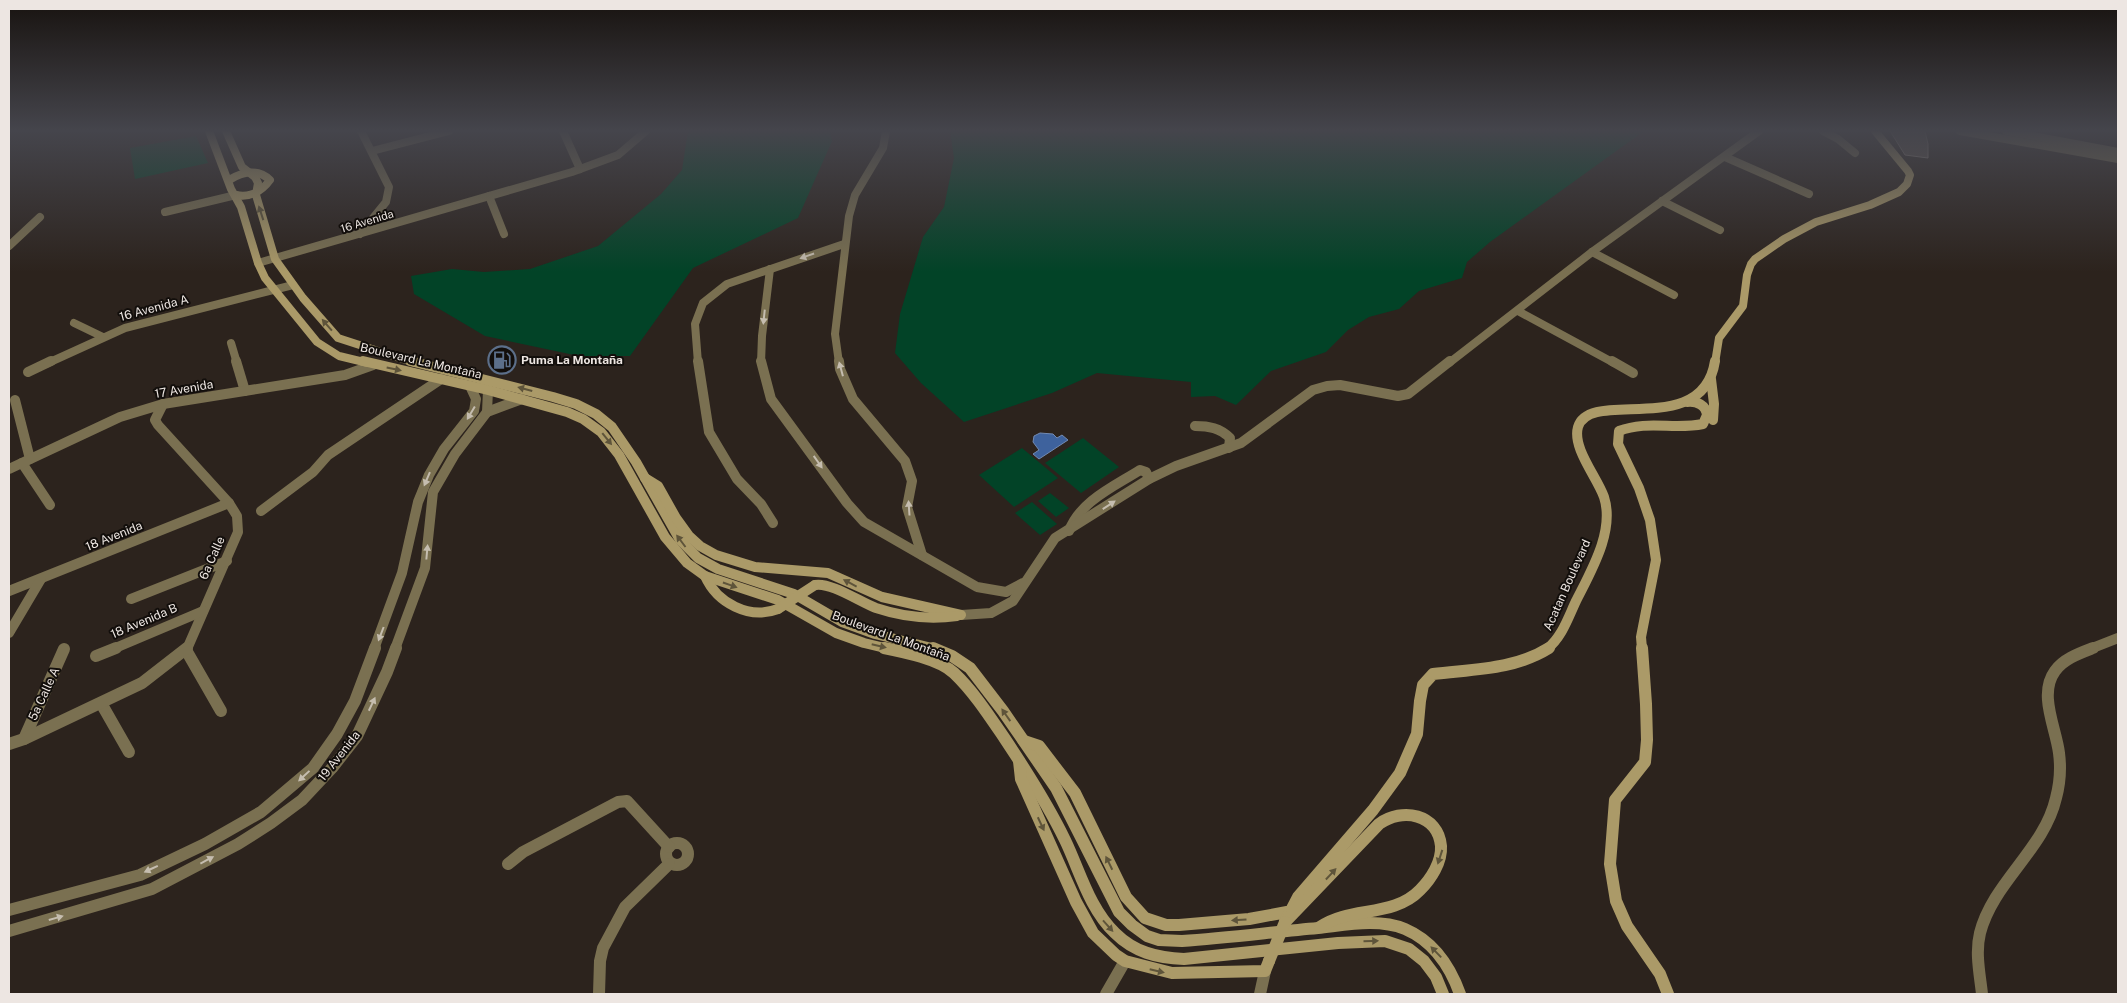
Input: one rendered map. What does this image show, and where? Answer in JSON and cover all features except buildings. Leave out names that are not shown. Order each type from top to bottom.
[{"type":"main road","points":[[229,180],[234,178]]},
{"type":"main road","name":"Boulevard La Montaña","points":[[255,178],[257,179],[260,208],[275,258],[293,285],[338,338],[367,350],[553,397],[576,404],[596,414],[612,427],[633,457],[680,540],[698,558],[722,571],[794,594],[842,622],[875,634],[932,647],[964,662],[974,672],[1024,740],[1056,788],[1111,900],[1129,924],[1143,934],[1158,940],[1172,941],[1319,928],[1391,925],[1412,933],[1427,943],[1441,957],[1450,970],[1460,994]]},
{"type":"main road","points":[[1668,994],[1660,974],[1627,926],[1616,901],[1610,864],[1615,800],[1645,762],[1647,740],[1646,704],[1641,637],[1656,560],[1650,520],[1639,488],[1618,444],[1619,431],[1628,426],[1640,424],[1686,427],[1710,422],[1714,418],[1711,378],[1720,334],[1743,306],[1748,274],[1753,261],[1816,222],[1862,209],[1893,196],[1907,184],[1909,178]]},
{"type":"main road","name":"Boulevard La Montaña","points":[[229,180],[231,188],[236,195],[258,263],[273,290],[304,328],[328,350],[339,356],[373,365],[441,379],[544,405],[567,412],[589,423],[606,436],[619,455],[665,537],[687,562],[705,576],[778,600],[836,632],[941,666],[954,673],[1019,760],[1065,840],[1102,920],[1121,940],[1141,951],[1160,957],[1176,958],[1203,958],[1360,941],[1393,942],[1423,960],[1436,977],[1443,994]]},
{"type":"main road","points":[[236,195],[246,197],[257,192]]},
{"type":"main road","points":[[367,350],[377,358],[373,365]]},
{"type":"main road","points":[[1703,424],[1707,419],[1708,413],[1704,406],[1690,401],[1711,378]]},
{"type":"main road","name":"Acatan Boulevard","points":[[1286,917],[1320,870],[1378,804],[1408,758],[1417,733],[1422,687],[1426,678],[1432,674],[1525,661],[1543,654],[1553,646],[1560,636],[1597,557],[1606,518],[1604,498],[1577,436],[1579,424],[1586,416],[1598,411],[1652,409],[1690,401]]},
{"type":"main road","points":[[644,478],[658,486],[676,518],[689,536],[700,546],[716,555],[755,567],[828,573],[882,597],[961,615]]},
{"type":"main road","points":[[705,576],[712,590],[737,607],[762,614],[769,614],[815,585],[821,584],[870,608],[891,613],[942,619],[961,615]]},
{"type":"main road","points":[[1024,740],[1039,746],[1067,782],[1083,808],[1126,897],[1145,918],[1166,925],[1179,925],[1286,917]]},
{"type":"main road","points":[[1019,760],[1021,779],[1076,902],[1096,937],[1108,949],[1125,961],[1158,971],[1172,973],[1267,966],[1286,917],[1379,824],[1390,816],[1406,814],[1422,820],[1434,828],[1440,839],[1442,854],[1431,876],[1408,901],[1399,906],[1330,919],[1319,928]]},
{"type":"street","points":[[360,234],[380,211],[389,194],[389,187],[385,178]]},
{"type":"street","name":"16 Avenida","points":[[258,263],[550,178]]},
{"type":"street","points":[[865,178],[855,195],[844,244],[835,334],[840,369],[853,399],[905,461],[912,481],[907,507],[922,555]]},
{"type":"street","points":[[961,615],[991,612],[1004,607],[1013,601],[1055,538],[1069,531],[1149,479],[1176,466],[1241,443],[1313,390],[1322,386],[1354,386],[1392,397],[1400,398],[1408,394],[1592,252],[1696,178]]},
{"type":"street","points":[[1772,178],[1809,194]]},
{"type":"street","points":[[165,212],[236,195]]},
{"type":"street","points":[[489,196],[504,234]]},
{"type":"street","points":[[1662,202],[1720,230]]},
{"type":"street","points":[[9,246],[40,217]]},
{"type":"street","points":[[773,523],[761,504],[737,479],[709,432],[696,351],[695,324],[703,303],[727,284],[844,244]]},
{"type":"street","points":[[1592,252],[1674,296]]},
{"type":"street","points":[[770,268],[762,336],[761,366],[771,399],[847,503],[864,522],[892,540],[977,587],[1006,592],[1024,582]]},
{"type":"street","name":"16 Avenida A","points":[[28,372],[103,337],[138,324],[293,285]]},
{"type":"street","points":[[1518,311],[1633,373]]},
{"type":"street","points":[[74,322],[103,337]]},
{"type":"street","points":[[231,343],[245,391]]},
{"type":"street","points":[[420,364],[426,370],[474,381],[486,386],[488,390],[487,412],[522,399]]},
{"type":"street","name":"17 Avenida","points":[[9,469],[120,417],[163,404],[345,375],[373,365]]},
{"type":"street","points":[[414,373],[422,380],[423,385],[419,394]]},
{"type":"street","points":[[261,511],[313,472],[328,455],[441,379]]},
{"type":"street","name":"19 Avenida","points":[[9,910],[140,875],[205,844],[261,812],[290,789],[312,768],[336,734],[355,701],[402,573],[418,502],[429,475],[444,449],[474,411],[476,399],[470,386]]},
{"type":"street","points":[[15,400],[26,461],[50,505]]},
{"type":"street","name":"6a Calle","points":[[163,404],[155,420],[158,425],[229,503],[237,516],[238,532],[227,561],[186,650]]},
{"type":"street","name":"19 Avenida","points":[[9,931],[152,889],[238,844],[271,822],[302,800],[332,768],[357,736],[387,672],[425,568],[433,492],[455,454],[487,412]]},
{"type":"street","points":[[1195,426],[1214,426],[1223,430],[1230,438],[1229,448]]},
{"type":"street","name":"18 Avenida","points":[[9,591],[229,503]]},
{"type":"street","points":[[131,600],[227,561]]},
{"type":"street","points":[[9,633],[41,579]]},
{"type":"street","name":"18 Avenida B","points":[[96,656],[203,611]]},
{"type":"street","points":[[1982,994],[1979,972],[1980,934],[1997,897],[2049,823],[2060,782],[2060,757],[2049,701],[2048,685],[2051,676],[2058,666],[2067,659],[2118,638]]},
{"type":"street","name":"5a Calle A","points":[[24,739],[64,649]]},
{"type":"street","points":[[9,744],[24,739],[101,703],[150,678],[186,650],[220,711]]},
{"type":"street","points":[[101,703],[129,752]]},
{"type":"street","points":[[508,864],[523,852],[618,802],[627,801],[669,847]]},
{"type":"street","points":[[599,994],[600,960],[625,907],[669,864],[680,864],[686,859],[689,852],[687,846],[680,843],[669,847],[665,854],[669,864]]},
{"type":"street","points":[[1106,994],[1125,961]]},
{"type":"street","points":[[1260,994],[1267,966]]},
{"type":"green space","points":[[675,178],[816,178],[798,218],[693,268],[630,356],[579,356],[485,336],[414,294],[411,276],[452,269],[484,272],[530,269],[598,246],[661,194]]},
{"type":"green space","points":[[950,178],[1579,178],[1490,242],[1467,262],[1462,278],[1419,291],[1399,309],[1369,317],[1348,330],[1326,352],[1271,371],[1236,405],[1215,396],[1191,397],[1191,382],[1097,373],[1052,393],[964,422],[921,383],[895,353],[900,314],[923,237],[944,207]]},
{"type":"green space","points":[[1083,438],[1119,467],[1081,493],[1045,463]]},
{"type":"green space","points":[[1022,448],[1058,478],[1014,507],[979,475]]},
{"type":"green space","points":[[1050,493],[1069,508],[1056,517],[1038,501]]},
{"type":"green space","points":[[1032,502],[1057,524],[1040,535],[1015,513]]},
{"type":"water","points":[[1040,433],[1053,434],[1057,438],[1062,435],[1068,440],[1039,459],[1033,454],[1039,450],[1033,442],[1034,436]]},
{"type":"place","name":"Puma La Montaña","points":[[502,360]]}]
